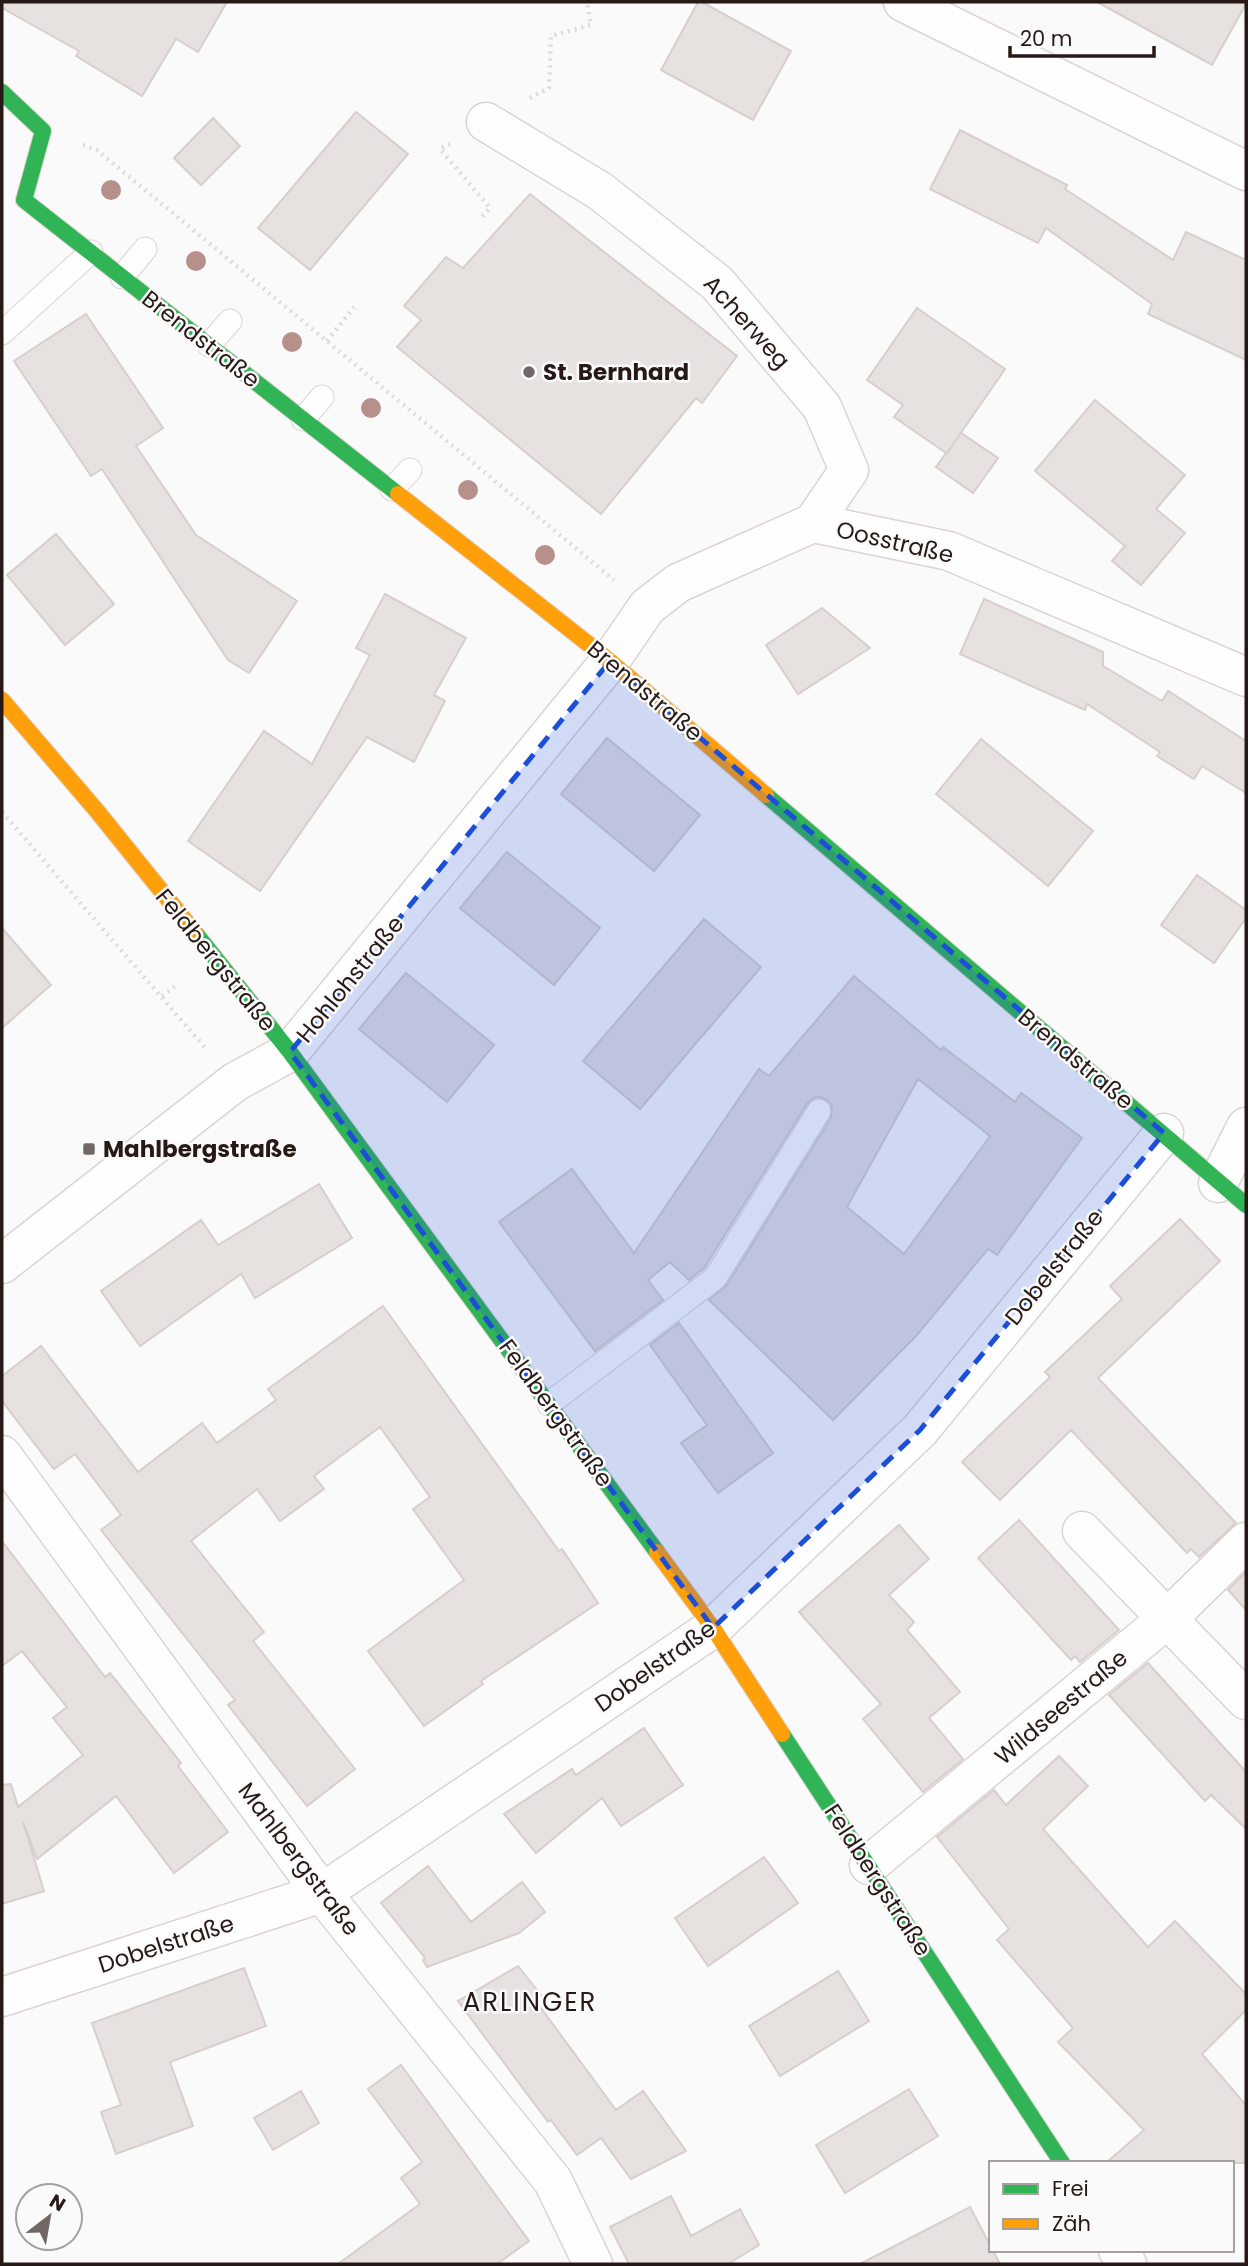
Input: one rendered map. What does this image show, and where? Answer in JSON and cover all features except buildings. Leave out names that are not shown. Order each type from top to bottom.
[{"type":"street","points":[[903,2],[1246,171]]},
{"type":"street","points":[[2,92],[43,131]]},
{"type":"street","name":"Acherweg","points":[[486,122],[600,191],[717,283],[822,407],[849,470],[813,523]]},
{"type":"street","name":"Brendstraße","points":[[43,131],[13,203],[91,251],[610,661],[1232,1194]]},
{"type":"street","name":"Oosstraße","points":[[610,661],[647,607],[678,583],[813,523],[949,551],[1246,677]]},
{"type":"street","name":"Hohlohstraße","points":[[2,1264],[235,1082],[290,1052],[610,661]]},
{"type":"street","name":"Feldbergstraße","points":[[2,700],[90,817],[290,1052],[713,1628],[1061,2161]]},
{"type":"street","points":[[1232,1194],[1246,1127]]},
{"type":"street","name":"Dobelstraße","points":[[2,1997],[322,1893],[713,1628],[920,1430],[1164,1133]]},
{"type":"street","name":"Mahlbergstraße","points":[[2,1455],[322,1893],[553,2181],[593,2264]]},
{"type":"street","points":[[1082,1531],[1246,1700]]},
{"type":"street","name":"Wildseestraße","points":[[869,1865],[1168,1618],[1246,1542]]},
{"type":"lane","points":[[122,276],[145,249]]},
{"type":"lane","points":[[2,333],[91,251]]},
{"type":"lane","points":[[209,345],[230,321]]},
{"type":"lane","points":[[303,419],[322,397]]},
{"type":"lane","points":[[392,489],[410,470]]},
{"type":"lane","points":[[484,562],[498,544]]},
{"type":"lane","points":[[549,1404],[715,1278],[818,1111]]},
{"type":"path","points":[[486,122],[549,88],[551,36],[591,25],[587,2]]},
{"type":"path","points":[[43,131],[97,150],[647,607]]},
{"type":"path","points":[[440,149],[490,208],[482,217]]},
{"type":"path","points":[[327,341],[355,307]]},
{"type":"path","points":[[2,812],[235,1082]]},
{"type":"highlighted area","points":[[610,661],[1164,1133],[920,1430],[713,1628],[290,1052]]},
{"type":"traffic: fast","points":[[2,92],[43,131],[24,200],[398,494]]},
{"type":"traffic: fast","points":[[766,795],[1246,1205]]},
{"type":"traffic: fast","points":[[196,934],[290,1052],[657,1552]]},
{"type":"traffic: fast","points":[[782,1734],[1061,2161]]},
{"type":"traffic: slow","points":[[398,494],[610,661],[766,795]]},
{"type":"traffic: slow","points":[[2,700],[97,811],[196,934]]},
{"type":"traffic: slow","points":[[657,1552],[713,1628],[782,1734]]},
{"type":"place","name":"St. Bernhard","points":[[529,372]]},
{"type":"place","name":"Mahlbergstraße","points":[[89,1149]]},
{"type":"district","name":"ARLINGER","points":[[530,2002]]}]
